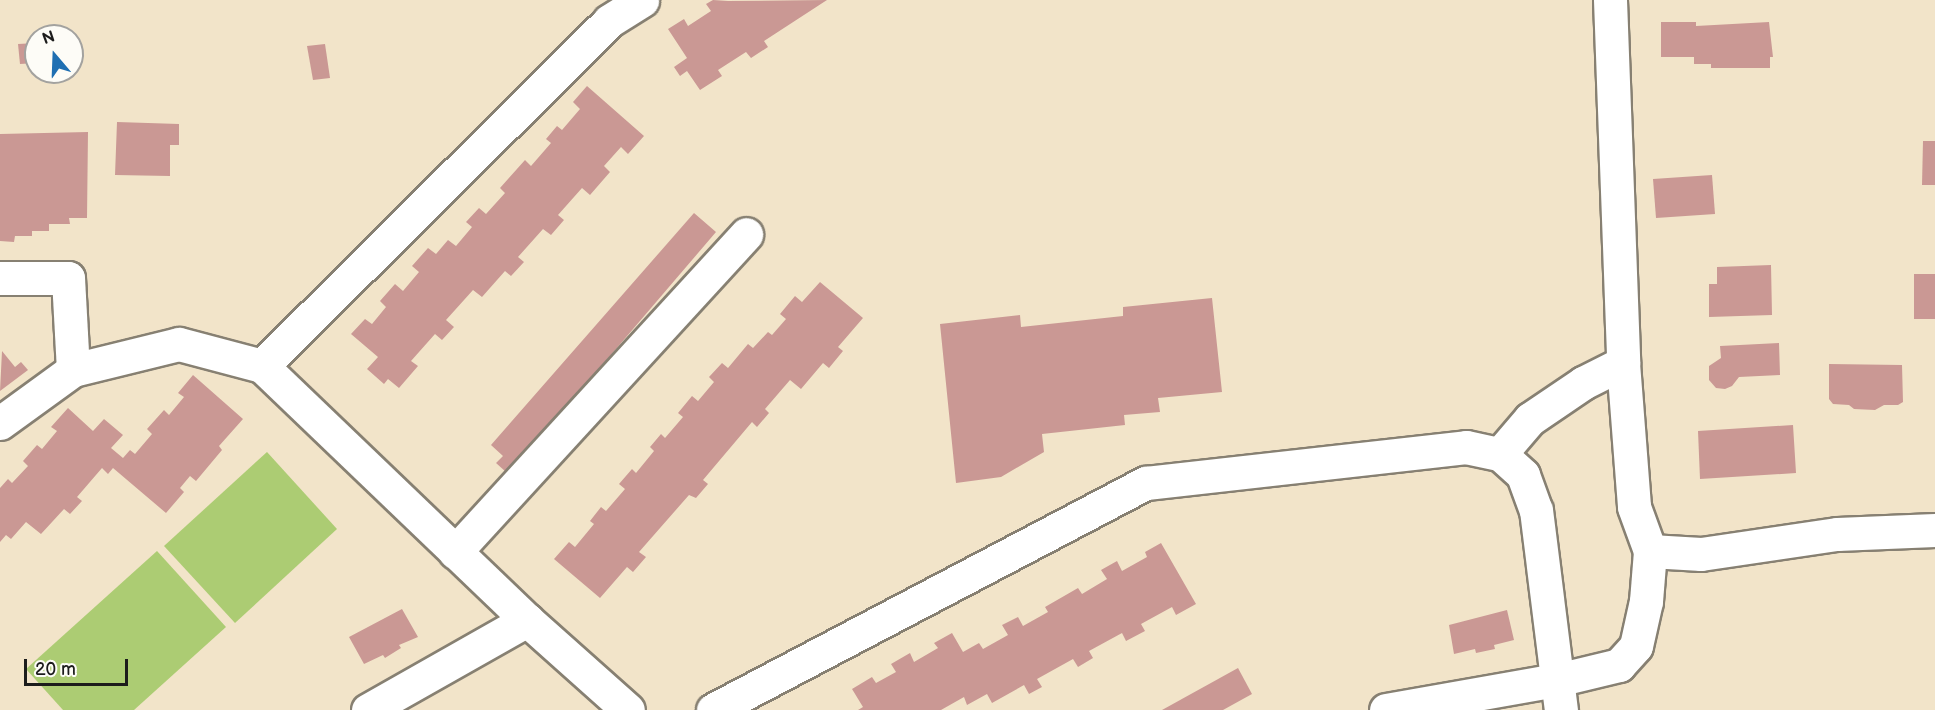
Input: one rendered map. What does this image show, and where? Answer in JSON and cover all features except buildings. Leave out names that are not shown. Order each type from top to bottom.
[{"type":"street","points":[[262,366],[609,21],[642,0]]},
{"type":"street","points":[[1386,710],[1559,695],[1619,664],[1636,646],[1646,601],[1650,551],[1634,507],[1623,363],[1611,0]]},
{"type":"street","points":[[455,552],[746,234]]},
{"type":"street","points":[[0,279],[68,278],[73,370]]},
{"type":"street","points":[[0,423],[73,370],[179,344],[262,366],[527,620],[628,710]]},
{"type":"street","points":[[1500,454],[1530,419],[1583,383],[1623,363]]},
{"type":"street","points":[[713,710],[1146,483],[1466,447],[1500,454],[1523,475],[1536,510],[1559,695]]},
{"type":"street","points":[[1650,551],[1701,554],[1837,534],[1935,530]]},
{"type":"street","points":[[368,710],[527,620]]},
{"type":"green space","points":[[267,452],[337,529],[235,623],[164,546]]},
{"type":"green space","points":[[157,551],[226,627],[134,710],[63,710],[26,669]]}]
